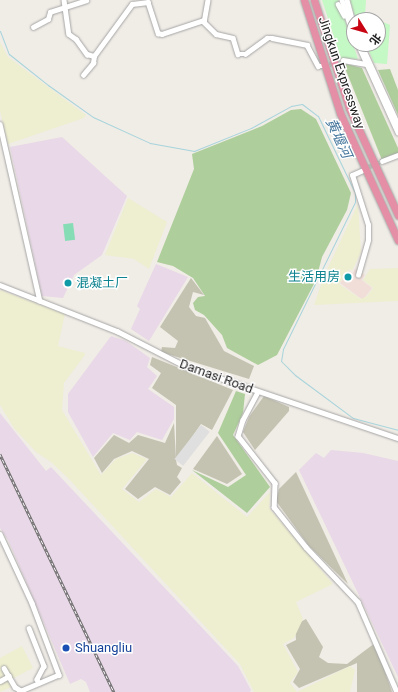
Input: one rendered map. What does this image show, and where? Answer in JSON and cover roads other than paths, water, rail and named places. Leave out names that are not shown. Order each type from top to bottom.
[{"type":"highway","name":"Jingkun Expressway","points":[[304,0],[340,113],[398,240]]},
{"type":"highway","name":"Jingkun Expressway","points":[[314,0],[349,108],[398,215]]},
{"type":"street","points":[[64,0],[69,34],[76,39],[87,54],[94,56]]},
{"type":"street","points":[[33,27],[48,19],[50,12],[86,0]]},
{"type":"street","points":[[208,0],[204,20],[210,30],[216,34],[233,38],[238,54],[245,54],[267,38],[272,38],[307,45],[318,66],[322,66]]},
{"type":"street","points":[[346,0],[350,12]]},
{"type":"street","points":[[83,75],[93,63],[94,56],[114,32],[132,4],[148,2],[158,33],[162,34],[204,20]]},
{"type":"street","points":[[340,2],[346,17]]},
{"type":"street","points":[[361,52],[398,132]]},
{"type":"street","points":[[365,52],[398,124]]},
{"type":"street","points":[[342,60],[367,64]]},
{"type":"street","points":[[0,124],[40,302]]},
{"type":"street","points":[[382,161],[398,155]]},
{"type":"street","points":[[358,275],[368,240],[368,225],[352,175],[361,171]]},
{"type":"street","name":"Damasi Road","points":[[0,285],[117,331],[186,367],[398,438]]},
{"type":"street","points":[[258,392],[243,420],[238,436],[275,483],[274,507],[306,547],[358,602],[397,692]]},
{"type":"street","points":[[0,534],[32,603],[59,675],[20,691],[15,687],[4,668]]},
{"type":"street","points":[[29,628],[44,666],[37,679],[39,683]]},
{"type":"street","points":[[0,681],[9,676]]},
{"type":"waterway","name":"黄堰河","points":[[0,31],[9,54],[48,85],[93,117],[150,143],[194,151],[251,128],[291,106],[302,104],[318,116],[355,193],[355,202],[283,349],[281,361],[295,375],[353,418],[398,430]]},
{"type":"tunnel","points":[[323,66],[343,60]]},
{"type":"tunnel","points":[[363,169],[382,161]]},
{"type":"railway","points":[[0,454],[114,692]]},
{"type":"place","name":"生活用房","points":[[348,277]]},
{"type":"place","name":"混凝土厂","points":[[68,283]]},
{"type":"place","name":"Shuangliu","points":[[66,648]]}]
